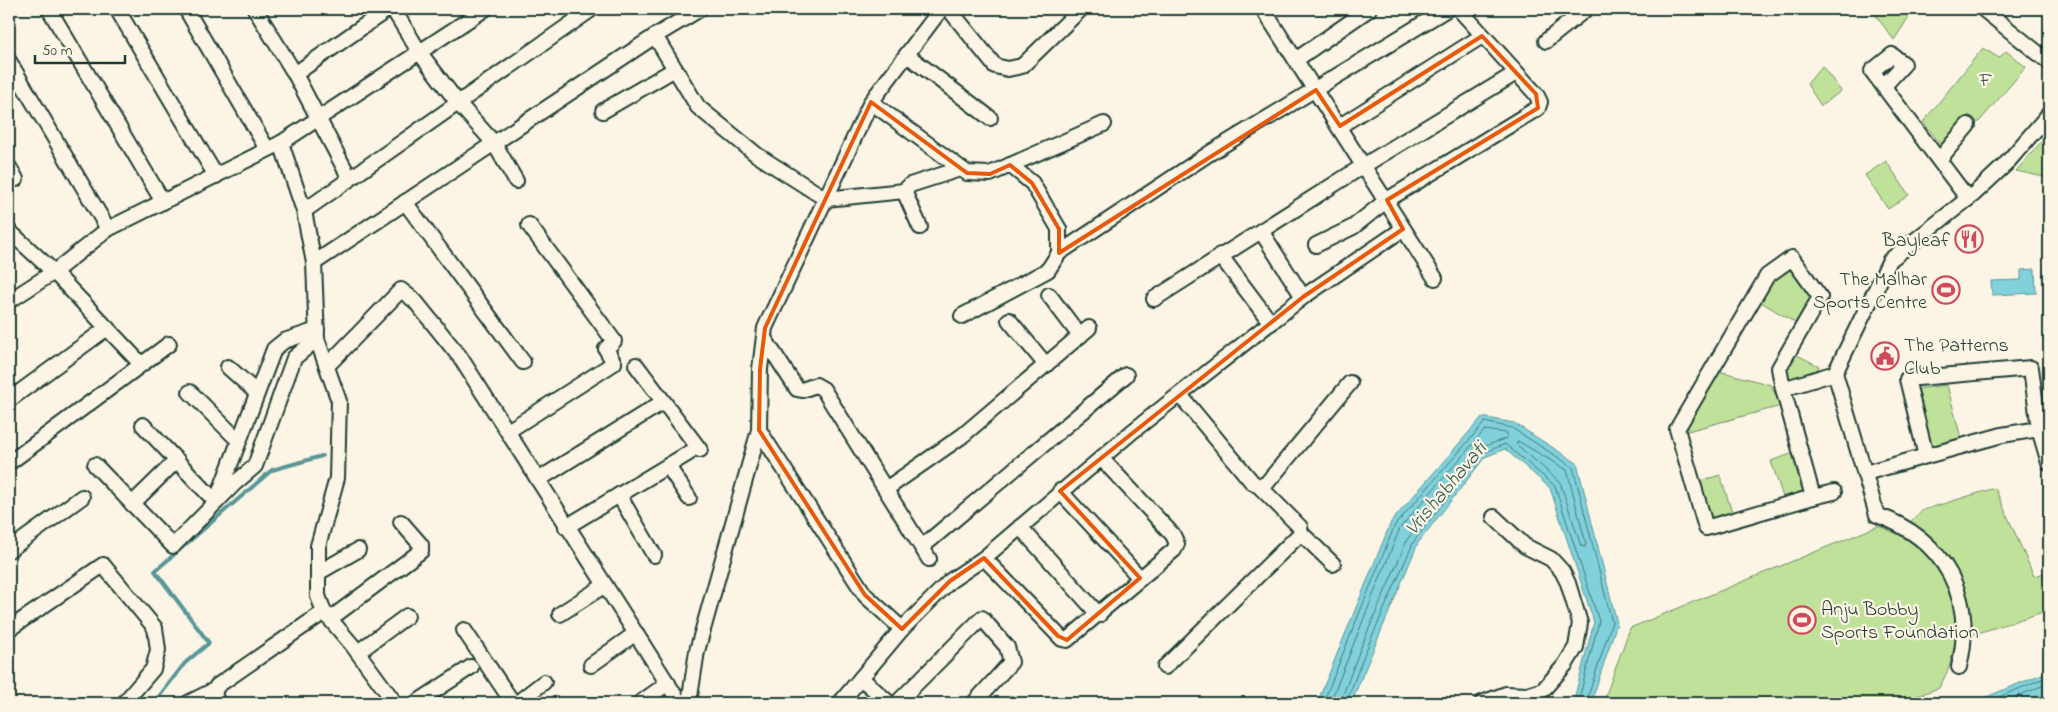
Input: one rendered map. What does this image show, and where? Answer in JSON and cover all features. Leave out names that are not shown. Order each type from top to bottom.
[{"type":"street","points":[[49,9],[163,202]]},
{"type":"street","points":[[117,9],[216,176]]},
{"type":"street","points":[[186,9],[267,148]]},
{"type":"street","points":[[255,9],[295,74],[350,179]]},
{"type":"street","points":[[295,74],[388,9]]},
{"type":"street","points":[[393,9],[420,53],[458,103],[494,143],[516,181]]},
{"type":"street","points":[[9,301],[54,272],[108,229],[216,176],[267,148],[281,143],[485,9]]},
{"type":"street","points":[[304,211],[592,9]]},
{"type":"street","points":[[314,263],[655,36],[700,9]]},
{"type":"street","points":[[689,703],[697,651],[759,430],[760,368],[766,328],[871,102],[941,9]]},
{"type":"street","points":[[949,9],[995,66],[1008,70],[1022,66],[1081,9]]},
{"type":"street","points":[[1263,9],[1297,58],[1435,278]]},
{"type":"street","points":[[1297,58],[1369,9]]},
{"type":"street","points":[[962,316],[1048,270],[1059,253],[1210,153],[1447,9]]},
{"type":"street","points":[[1316,245],[1353,227],[1387,200],[1538,108],[1540,102],[1536,94],[1459,9]]},
{"type":"street","points":[[1546,41],[1586,9]]},
{"type":"street","points":[[1983,9],[2049,62]]},
{"type":"street","points":[[655,36],[698,107],[757,155],[826,199],[904,191],[910,185],[960,169]]},
{"type":"street","points":[[1340,126],[1482,36]]},
{"type":"street","points":[[907,55],[990,118]]},
{"type":"street","points":[[9,61],[108,229]]},
{"type":"street","points":[[603,111],[675,69]]},
{"type":"street","points":[[1154,299],[1220,255],[1516,73]]},
{"type":"street","points":[[1884,86],[1968,199]]},
{"type":"street","points":[[871,102],[967,173],[985,174],[1104,124]]},
{"type":"street","points":[[1959,667],[1964,625],[1954,583],[1941,559],[1923,540],[1902,525],[1877,515],[1835,373],[1890,260],[1968,199],[2005,165],[2049,114]]},
{"type":"street","points":[[1939,160],[1968,125]]},
{"type":"street","points":[[281,143],[304,211],[314,263],[317,335],[339,401],[337,478],[318,546],[318,596],[327,616],[358,652],[395,703]]},
{"type":"street","points":[[1010,165],[1032,183],[1059,230],[1059,253]]},
{"type":"street","points":[[904,191],[920,226]]},
{"type":"street","points":[[406,202],[523,362]]},
{"type":"street","points":[[508,431],[614,363],[606,349],[614,341],[529,225]]},
{"type":"street","points":[[840,703],[902,629],[950,581],[984,558],[1060,491],[1303,297],[1403,229]]},
{"type":"street","points":[[9,230],[54,272],[141,364]]},
{"type":"street","points":[[1261,231],[1303,297]]},
{"type":"street","points":[[1220,255],[1271,323]]},
{"type":"street","points":[[1813,497],[1779,368],[1820,298],[1792,258],[1767,276],[1677,429],[1706,528],[1834,492]]},
{"type":"street","points":[[327,366],[401,290],[415,301],[460,357],[508,431],[566,527],[680,703]]},
{"type":"street","points":[[886,489],[962,436],[1085,332],[1049,295]]},
{"type":"street","points":[[1009,320],[1046,365]]},
{"type":"street","points":[[9,400],[107,328]]},
{"type":"street","points":[[216,502],[274,349],[284,341],[317,335]]},
{"type":"street","points":[[94,465],[173,546],[255,466],[294,358],[317,335]]},
{"type":"street","points":[[764,338],[797,389],[802,390],[816,385],[823,389],[926,553],[1126,375]]},
{"type":"street","points":[[9,463],[169,344]]},
{"type":"street","points":[[566,527],[695,452],[663,402],[636,365]]},
{"type":"street","points":[[228,367],[258,393]]},
{"type":"street","points":[[1926,456],[1907,379],[2031,368],[2039,429],[2049,463]]},
{"type":"street","points":[[1783,389],[1835,373]]},
{"type":"street","points":[[1259,486],[1266,484],[1350,384]]},
{"type":"street","points":[[190,392],[239,442]]},
{"type":"street","points":[[1180,394],[1252,482],[1259,486],[1300,527],[1301,533],[1332,564]]},
{"type":"street","points":[[538,480],[663,402]]},
{"type":"street","points":[[143,425],[216,502]]},
{"type":"street","points":[[1865,473],[2002,434],[2039,429]]},
{"type":"street","points":[[759,430],[865,595],[902,629]]},
{"type":"street","points":[[984,558],[1062,639],[1067,640],[1099,615],[1174,550],[1176,539],[1101,458]]},
{"type":"street","points":[[132,504],[177,460]]},
{"type":"street","points":[[668,466],[688,498]]},
{"type":"street","points":[[1060,491],[1140,578]]},
{"type":"street","points":[[619,495],[654,554]]},
{"type":"street","points":[[9,550],[82,497]]},
{"type":"street","points":[[1482,703],[1506,694],[1527,696],[1543,690],[1565,665],[1576,647],[1580,623],[1568,583],[1562,570],[1551,559],[1525,546],[1494,517]]},
{"type":"street","points":[[188,703],[216,697],[420,551],[422,545],[401,522]]},
{"type":"street","points":[[1020,527],[1099,615]]},
{"type":"street","points":[[1165,667],[1301,533]]},
{"type":"street","points":[[318,573],[358,550]]},
{"type":"street","points":[[9,629],[103,565],[155,628],[158,650],[153,669],[124,703]]},
{"type":"street","points":[[560,614],[605,586]]},
{"type":"street","points":[[358,652],[407,616]]},
{"type":"street","points":[[897,703],[982,618],[1007,647],[1011,662],[974,703]]},
{"type":"street","points":[[464,630],[515,703],[544,682]]},
{"type":"street","points":[[591,665],[636,633]]},
{"type":"street","points":[[416,703],[471,667]]},
{"type":"street","points":[[861,678],[889,703]]},
{"type":"street","points":[[640,703],[668,683]]},
{"type":"highlighted area","points":[[1482,36],[1536,94],[1538,108],[1387,200],[1403,229],[1303,297],[1060,491],[1140,578],[1067,640],[1058,636],[984,558],[950,581],[902,629],[865,595],[759,430],[760,369],[765,328],[871,102],[967,173],[990,174],[1010,165],[1032,183],[1059,229],[1059,253],[1316,90],[1340,126]]},
{"type":"green space","points":[[1879,9],[1914,9],[1894,40],[1874,13]]},
{"type":"green space","name":"F","points":[[1983,48],[1999,58],[2006,51],[2026,67],[1978,123],[1969,115],[1943,147],[1923,122]]},
{"type":"green space","points":[[1822,66],[1841,91],[1821,106],[1807,84]]},
{"type":"green space","points":[[2049,133],[2049,178],[2016,171]]},
{"type":"green space","points":[[1886,161],[1909,195],[1888,209],[1865,175]]},
{"type":"green space","points":[[1793,269],[1814,297],[1797,324],[1761,302],[1776,276]]},
{"type":"green space","points":[[1793,353],[1819,366],[1817,372],[1790,379],[1785,369]]},
{"type":"green space","points":[[1719,371],[1771,385],[1781,406],[1684,432]]},
{"type":"green space","points":[[1947,385],[1961,438],[1930,446],[1916,389]]},
{"type":"green space","points":[[1794,453],[1807,493],[1784,500],[1771,461]]},
{"type":"green space","points":[[1720,475],[1732,512],[1708,519],[1697,482]]},
{"type":"green space","points":[[1995,488],[2034,576],[2049,572],[2049,610],[1972,635],[1968,600],[1957,570],[1937,544],[1909,523],[1923,510]]},
{"type":"green space","name":"Anju Bobby Sports Foundation","points":[[1878,526],[1903,537],[1923,552],[1939,571],[1950,592],[1955,615],[1956,639],[1950,663],[1939,688],[1896,703],[1603,703],[1630,628]]},
{"type":"water","points":[[2035,269],[2036,293],[1992,295],[1991,281],[2021,280],[2021,270]]},
{"type":"water","name":"Vrishabhavati","points":[[1482,417],[1514,423],[1577,463],[1617,623],[1591,703],[1573,703],[1594,622],[1550,488],[1505,449],[1485,457],[1418,543],[1351,703],[1317,703],[1391,522]]},
{"type":"water","points":[[2049,671],[2049,703],[1972,703]]},
{"type":"waterway","points":[[154,703],[185,663],[209,643],[155,571],[272,470],[322,456]]},
{"type":"place","name":"Bayleaf","points":[[1969,239]]},
{"type":"place","name":"The Malhar Sports Centre","points":[[1946,290]]},
{"type":"place","name":"The Patterns Club","points":[[1885,356]]},
{"type":"place","name":"Anju Bobby Sports Foundation","points":[[1802,620]]}]
